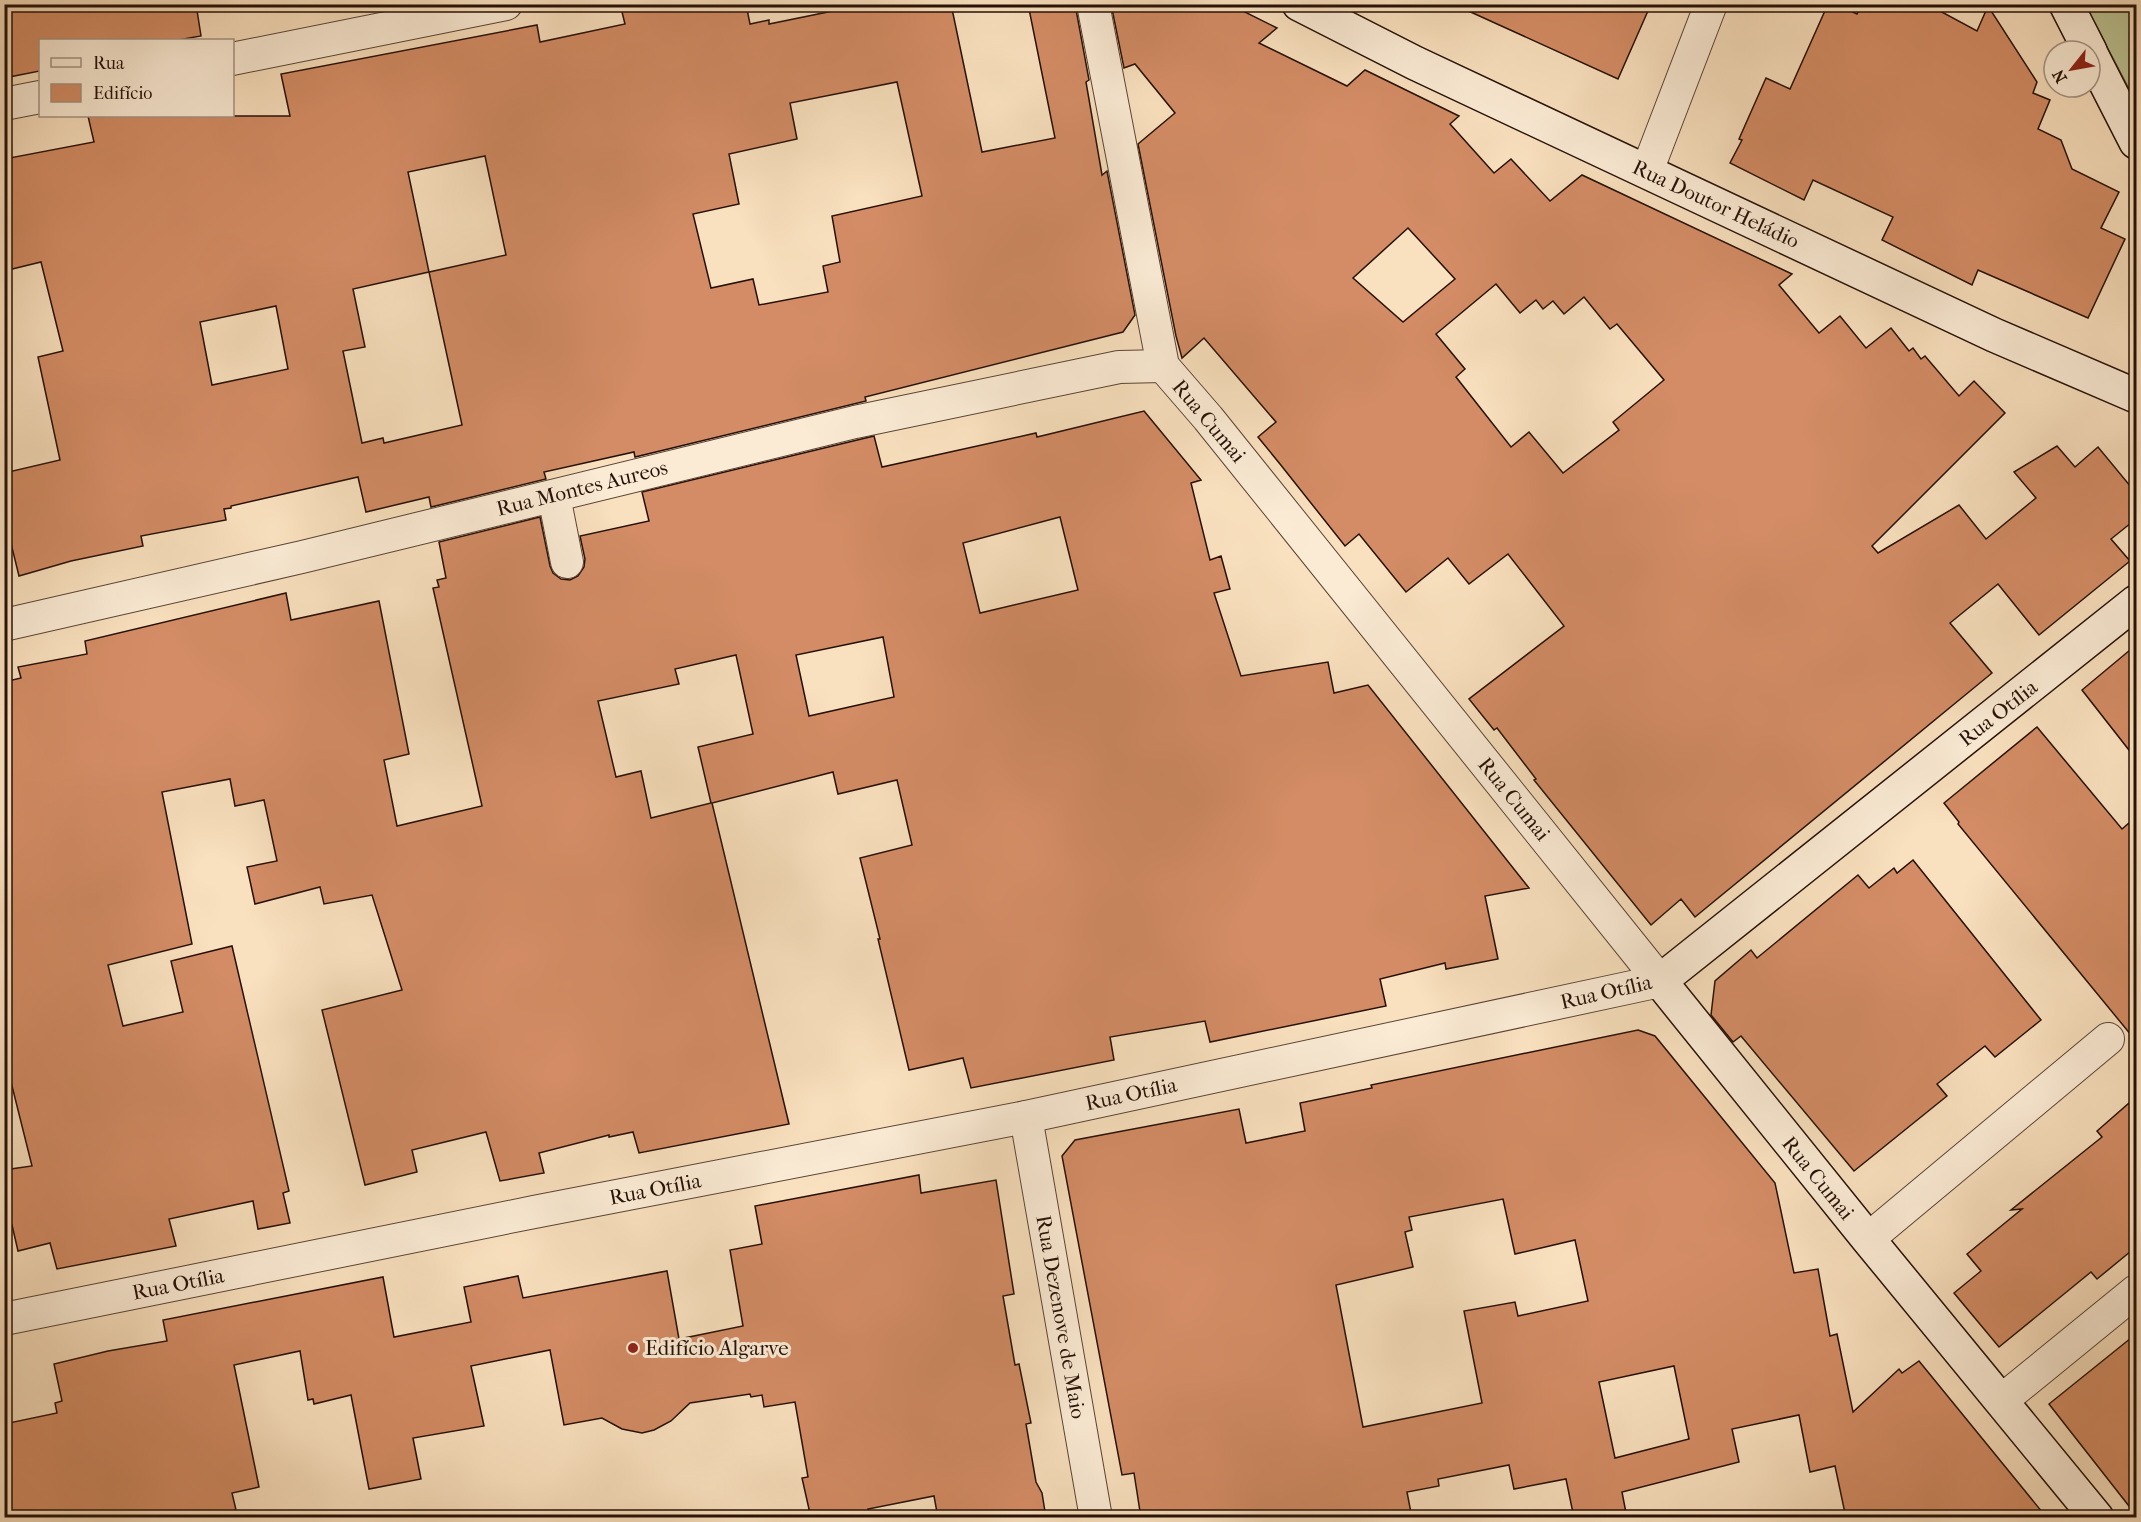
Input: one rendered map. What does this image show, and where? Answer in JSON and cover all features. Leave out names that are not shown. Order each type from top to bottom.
[{"type":"street","points":[[234,59],[506,4]]},
{"type":"street","name":"Rua Cumai","points":[[1093,4],[1163,366],[1208,418],[1868,1239],[2097,1518]]},
{"type":"street","name":"Rua Doutor Heládio","points":[[1299,4],[1415,63],[1994,335],[2136,396]]},
{"type":"street","points":[[1647,171],[1711,4]]},
{"type":"street","points":[[2066,4],[2084,39]]},
{"type":"street","points":[[2102,75],[2136,142]]},
{"type":"street","points":[[4,104],[39,97]]},
{"type":"street","name":"Rua Montes Aureos","points":[[4,625],[554,496],[855,422],[1119,367],[1163,366]]},
{"type":"street","points":[[554,496],[567,562]]},
{"type":"street","name":"Rua Otília","points":[[4,1318],[1026,1117],[1660,981],[2136,602]]},
{"type":"street","points":[[1868,1239],[2108,1039]]},
{"type":"street","name":"Rua Dezenove de Maio","points":[[1026,1117],[1096,1518]]},
{"type":"street","points":[[2001,1401],[2136,1291]]},
{"type":"green space","points":[[2085,5],[2136,5],[2136,102]]},
{"type":"building","points":[[4,4],[196,4],[201,36],[184,39],[39,39],[39,71],[4,78]]},
{"type":"building","points":[[620,4],[746,4],[750,24],[769,20],[769,24],[867,4],[951,4],[982,152],[1055,138],[1028,4],[1075,4],[1089,80],[1086,82],[1102,175],[1107,171],[1135,315],[1123,332],[865,397],[866,401],[635,457],[634,452],[544,472],[546,479],[431,507],[429,497],[366,512],[358,477],[231,506],[231,508],[224,509],[226,520],[141,536],[143,546],[71,561],[19,576],[4,515],[4,473],[60,460],[38,357],[63,351],[41,262],[4,271],[4,159],[94,142],[88,117],[290,116],[281,74],[537,25],[540,42],[625,24]],"holes":[[[897,82],[922,196],[832,216],[840,262],[823,266],[828,292],[759,305],[753,279],[711,288],[693,214],[739,204],[729,154],[797,139],[790,103]],[[485,156],[506,255],[429,272],[408,172]],[[429,272],[462,425],[384,443],[383,438],[362,443],[343,351],[365,347],[353,289]],[[276,306],[288,369],[212,385],[200,322]]]},
{"type":"building","points":[[1111,4],[1175,4],[1188,11],[1196,4],[1229,4],[1277,28],[1259,43],[1347,86],[1365,70],[1459,116],[1450,124],[1494,173],[1511,159],[1550,201],[1582,175],[1792,274],[1779,285],[1819,333],[1840,316],[1866,348],[1891,328],[1909,351],[1913,348],[1921,359],[1925,356],[1959,396],[1974,381],[2005,413],[1872,546],[1878,553],[1959,505],[1986,539],[2036,498],[2014,472],[2057,446],[2075,467],[2098,447],[2136,493],[2136,519],[2111,539],[2130,561],[2039,635],[1998,584],[1950,623],[1992,673],[1695,917],[1681,899],[1651,925],[1534,780],[1536,779],[1497,728],[1494,730],[1469,699],[1564,626],[1508,554],[1469,584],[1448,558],[1406,592],[1359,534],[1345,546],[1258,437],[1276,422],[1204,338],[1182,358],[1138,144],[1175,113],[1135,64],[1124,68]],"holes":[[[1408,228],[1455,279],[1403,322],[1353,278]],[[1496,284],[1520,313],[1536,300],[1543,309],[1553,301],[1564,314],[1584,297],[1610,329],[1617,324],[1664,380],[1613,422],[1619,430],[1563,473],[1529,432],[1511,447],[1456,377],[1465,369],[1436,334]]]},
{"type":"building","points":[[1453,4],[1651,4],[1618,79]]},
{"type":"building","points":[[1828,4],[1835,4],[1857,14],[1862,4],[1927,4],[1977,31],[1988,6],[2037,82],[2033,93],[2042,97],[2042,99],[2050,100],[2038,129],[2061,140],[2072,169],[2119,192],[2101,228],[2125,239],[2088,318],[1978,270],[1972,285],[1882,240],[1893,217],[1813,180],[1804,200],[1730,163],[1742,140],[1739,139],[1766,78],[1790,89]]},
{"type":"building","points":[[1144,411],[1201,480],[1191,483],[1210,560],[1221,556],[1230,589],[1214,593],[1241,676],[1328,662],[1334,693],[1368,685],[1529,888],[1485,896],[1498,959],[1446,969],[1445,963],[1380,979],[1386,1006],[1210,1042],[1205,1021],[1110,1037],[1114,1060],[971,1088],[963,1058],[909,1070],[860,858],[912,845],[897,780],[838,794],[833,772],[712,803],[789,1124],[639,1153],[633,1132],[609,1137],[609,1135],[539,1153],[544,1173],[500,1181],[486,1132],[412,1150],[417,1172],[365,1185],[322,1010],[402,990],[372,895],[324,904],[320,887],[255,904],[247,867],[277,861],[264,800],[235,806],[230,779],[162,792],[192,944],[108,965],[123,1026],[183,1012],[171,961],[232,946],[289,1191],[283,1193],[290,1223],[258,1229],[253,1201],[169,1219],[176,1246],[57,1269],[50,1243],[18,1251],[12,1225],[4,1227],[4,1170],[32,1166],[4,1054],[4,682],[21,678],[18,667],[87,654],[85,641],[286,593],[291,620],[379,601],[409,754],[384,760],[397,826],[482,806],[433,588],[439,587],[437,580],[446,578],[439,542],[540,517],[553,573],[561,579],[570,580],[578,576],[584,567],[585,559],[580,536],[649,521],[642,492],[874,436],[882,467],[1036,433],[1037,437]],"holes":[[[1060,517],[1078,590],[980,613],[963,543]],[[883,637],[894,697],[809,716],[796,655]],[[736,655],[753,734],[698,747],[711,803],[651,818],[641,771],[616,777],[598,701],[679,684],[675,669]]]},
{"type":"building","points":[[2136,645],[2136,759],[2082,690]]},
{"type":"building","points":[[2037,727],[2122,829],[2136,817],[2136,1041],[1958,824],[1959,822],[1944,803]]},
{"type":"building","points":[[1913,860],[2041,1020],[1995,1057],[1985,1046],[1937,1084],[1947,1096],[1854,1171],[1741,1036],[1733,1042],[1711,1015],[1715,981],[1751,950],[1757,958],[1858,875],[1869,888],[1894,868],[1897,873]]},
{"type":"building","points":[[1638,1030],[1655,1036],[1775,1183],[1794,1273],[1818,1269],[1830,1336],[1837,1334],[1853,1412],[1899,1369],[1902,1373],[1919,1361],[2047,1518],[1846,1518],[1835,1466],[1810,1472],[1799,1415],[1732,1429],[1739,1462],[1622,1492],[1627,1518],[1574,1518],[1566,1479],[1514,1489],[1509,1465],[1438,1479],[1439,1486],[1407,1492],[1412,1518],[1141,1518],[1134,1473],[1122,1475],[1062,1156],[1075,1140],[1239,1109],[1246,1143],[1305,1131],[1300,1103],[1372,1088],[1371,1085]],"holes":[[[1503,1199],[1515,1254],[1575,1240],[1588,1301],[1518,1316],[1515,1302],[1464,1311],[1482,1403],[1363,1427],[1336,1285],[1413,1267],[1405,1232],[1412,1230],[1409,1217]],[[1674,1366],[1689,1439],[1615,1458],[1599,1382]]]},
{"type":"building","points":[[2136,1097],[2136,1247],[2097,1279],[2091,1272],[1999,1347],[1954,1293],[1981,1271],[1967,1254],[2022,1209],[2011,1210],[2102,1137],[2097,1131]]},
{"type":"building","points":[[919,1175],[921,1193],[996,1180],[1014,1294],[1003,1296],[1015,1365],[1019,1364],[1031,1423],[1026,1424],[1036,1482],[1042,1493],[1046,1518],[938,1518],[934,1496],[868,1509],[870,1518],[811,1518],[802,1478],[808,1477],[795,1402],[764,1407],[762,1395],[751,1397],[750,1394],[690,1403],[671,1421],[654,1430],[642,1433],[622,1429],[602,1418],[564,1425],[550,1350],[471,1366],[484,1426],[413,1438],[421,1479],[369,1489],[351,1395],[314,1404],[313,1399],[308,1400],[300,1351],[234,1365],[259,1487],[232,1493],[236,1510],[200,1518],[4,1518],[4,1424],[57,1413],[55,1403],[62,1401],[54,1364],[108,1351],[167,1341],[163,1320],[383,1277],[394,1337],[471,1322],[464,1287],[518,1276],[523,1298],[667,1271],[679,1339],[743,1326],[730,1250],[762,1244],[755,1206]]},
{"type":"building","points":[[2136,1334],[2136,1515],[2049,1404]]},
{"type":"place","name":"Edifício Algarve","points":[[633,1348]]}]
